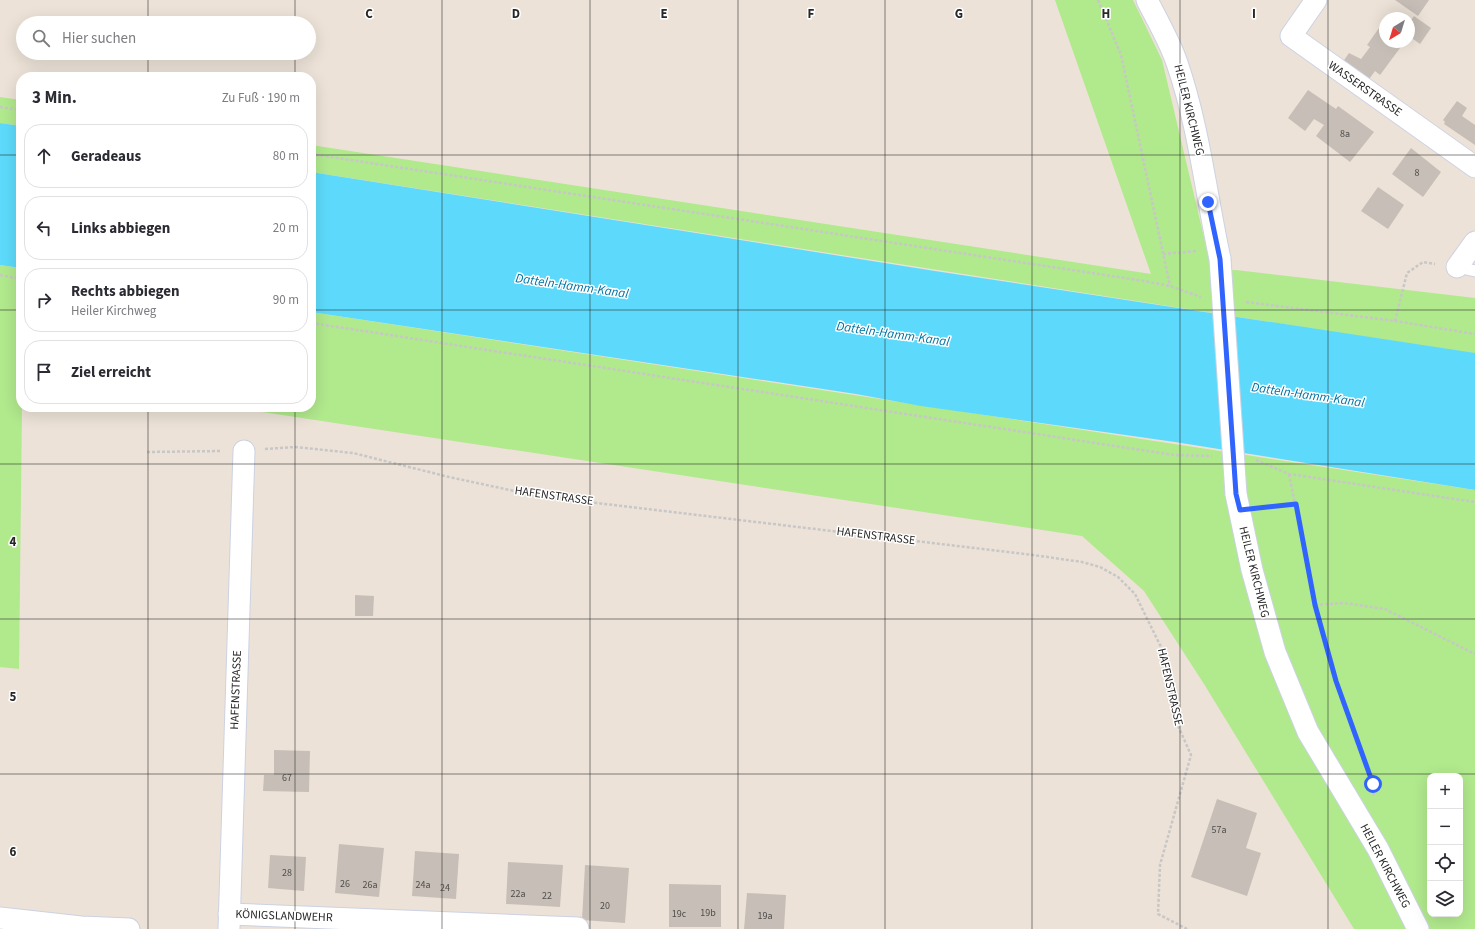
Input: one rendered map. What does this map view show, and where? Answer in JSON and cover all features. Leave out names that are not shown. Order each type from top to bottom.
[{"type":"street","name":"HEILER KIRCHWEG","points":[[1147,0],[1177,62],[1197,135],[1219,254],[1238,502],[1252,570],[1275,652],[1308,732],[1378,849],[1418,929]]},
{"type":"street","name":"WASSERSTRASSE","points":[[1316,0],[1291,36],[1475,167]]},
{"type":"street","points":[[1466,269],[1475,242]]},
{"type":"street","name":"HAFENSTRASSE","points":[[229,922],[244,451]]},
{"type":"street","points":[[0,918],[81,927],[129,929]]},
{"type":"street","name":"KÖNIGSLANDWEHR","points":[[229,922],[578,928]]},
{"type":"path","points":[[1098,0],[1121,55],[1170,286]]},
{"type":"path","points":[[0,107],[16,109]]},
{"type":"path","points":[[316,155],[1170,286],[1203,298]]},
{"type":"path","points":[[1163,254],[1219,254]]},
{"type":"path","points":[[1394,321],[1407,273],[1423,262]]},
{"type":"path","points":[[0,276],[16,278]]},
{"type":"path","points":[[1245,302],[1394,321],[1475,334]]},
{"type":"path","points":[[316,324],[1167,454],[1213,456]]},
{"type":"path","name":"HAFENSTRASSE","points":[[147,452],[244,451],[295,447],[353,453],[449,477],[538,496],[1032,555],[1082,562],[1100,567],[1118,577],[1135,594],[1163,650],[1172,685],[1175,719],[1191,755],[1160,865],[1158,914],[1187,929]]},
{"type":"path","points":[[1254,460],[1289,474],[1475,502]]},
{"type":"path","points":[[1289,474],[1315,605],[1336,681],[1373,784],[1374,799]]},
{"type":"path","points":[[1238,502],[1296,504]]},
{"type":"path","points":[[1315,605],[1344,603],[1385,609],[1475,654]]},
{"type":"green space","points":[[1055,0],[1133,0],[1162,60],[1212,271],[1236,270],[1475,298],[1475,354],[316,173],[316,146],[1151,274]]},
{"type":"green space","points":[[0,97],[16,99],[16,125],[0,123]]},
{"type":"green space","points":[[0,265],[16,267],[16,412],[22,412],[19,669],[0,667]]},
{"type":"green space","points":[[316,313],[1475,490],[1475,929],[1354,929],[1204,684],[1144,591],[1082,536],[263,412],[316,412]]},
{"type":"water","points":[[0,123],[16,125],[16,267],[0,265]]},
{"type":"water","name":"Datteln-Hamm-Kanal","points":[[316,173],[935,271],[1475,353],[1475,490],[1175,442],[921,406],[856,394],[316,313]]},
{"type":"building","points":[[1395,0],[1429,0],[1418,16],[1415,12],[1412,12]]},
{"type":"building","points":[[1415,17],[1431,28],[1420,44],[1415,40]]},
{"type":"building","points":[[1379,28],[1379,48],[1400,48],[1380,75],[1375,71],[1367,82],[1342,63],[1349,53],[1361,59],[1370,47],[1367,45]]},
{"type":"building","points":[[1308,90],[1336,109],[1338,106],[1374,132],[1350,162],[1316,136],[1324,125],[1314,119],[1305,131],[1288,118]]},
{"type":"building","points":[[1457,101],[1467,108],[1462,116],[1475,125],[1475,145],[1444,124],[1445,122],[1443,120]]},
{"type":"building","points":[[1411,148],[1441,172],[1423,197],[1392,174]]},
{"type":"building","points":[[1378,187],[1404,205],[1388,229],[1361,211]]},
{"type":"building","points":[[355,595],[374,596],[373,616],[355,616]]},
{"type":"building","points":[[274,750],[310,751],[309,792],[263,791],[264,775],[274,775]]},
{"type":"building","points":[[1217,799],[1257,813],[1246,848],[1261,853],[1247,896],[1191,877]]},
{"type":"building","points":[[339,844],[384,848],[379,897],[335,893]]},
{"type":"building","points":[[415,851],[459,854],[456,899],[412,896]]},
{"type":"building","points":[[270,855],[306,857],[304,891],[268,888]]},
{"type":"building","points":[[508,862],[563,865],[560,907],[506,904]]},
{"type":"building","points":[[585,865],[629,868],[625,923],[582,920]]},
{"type":"building","points":[[669,884],[721,885],[721,927],[669,927]]},
{"type":"building","points":[[747,893],[786,895],[784,929],[744,929]]},
{"type":"route","points":[[1208,202],[1220,259],[1236,494],[1240,510],[1296,504],[1315,605],[1336,681],[1373,784]]}]
